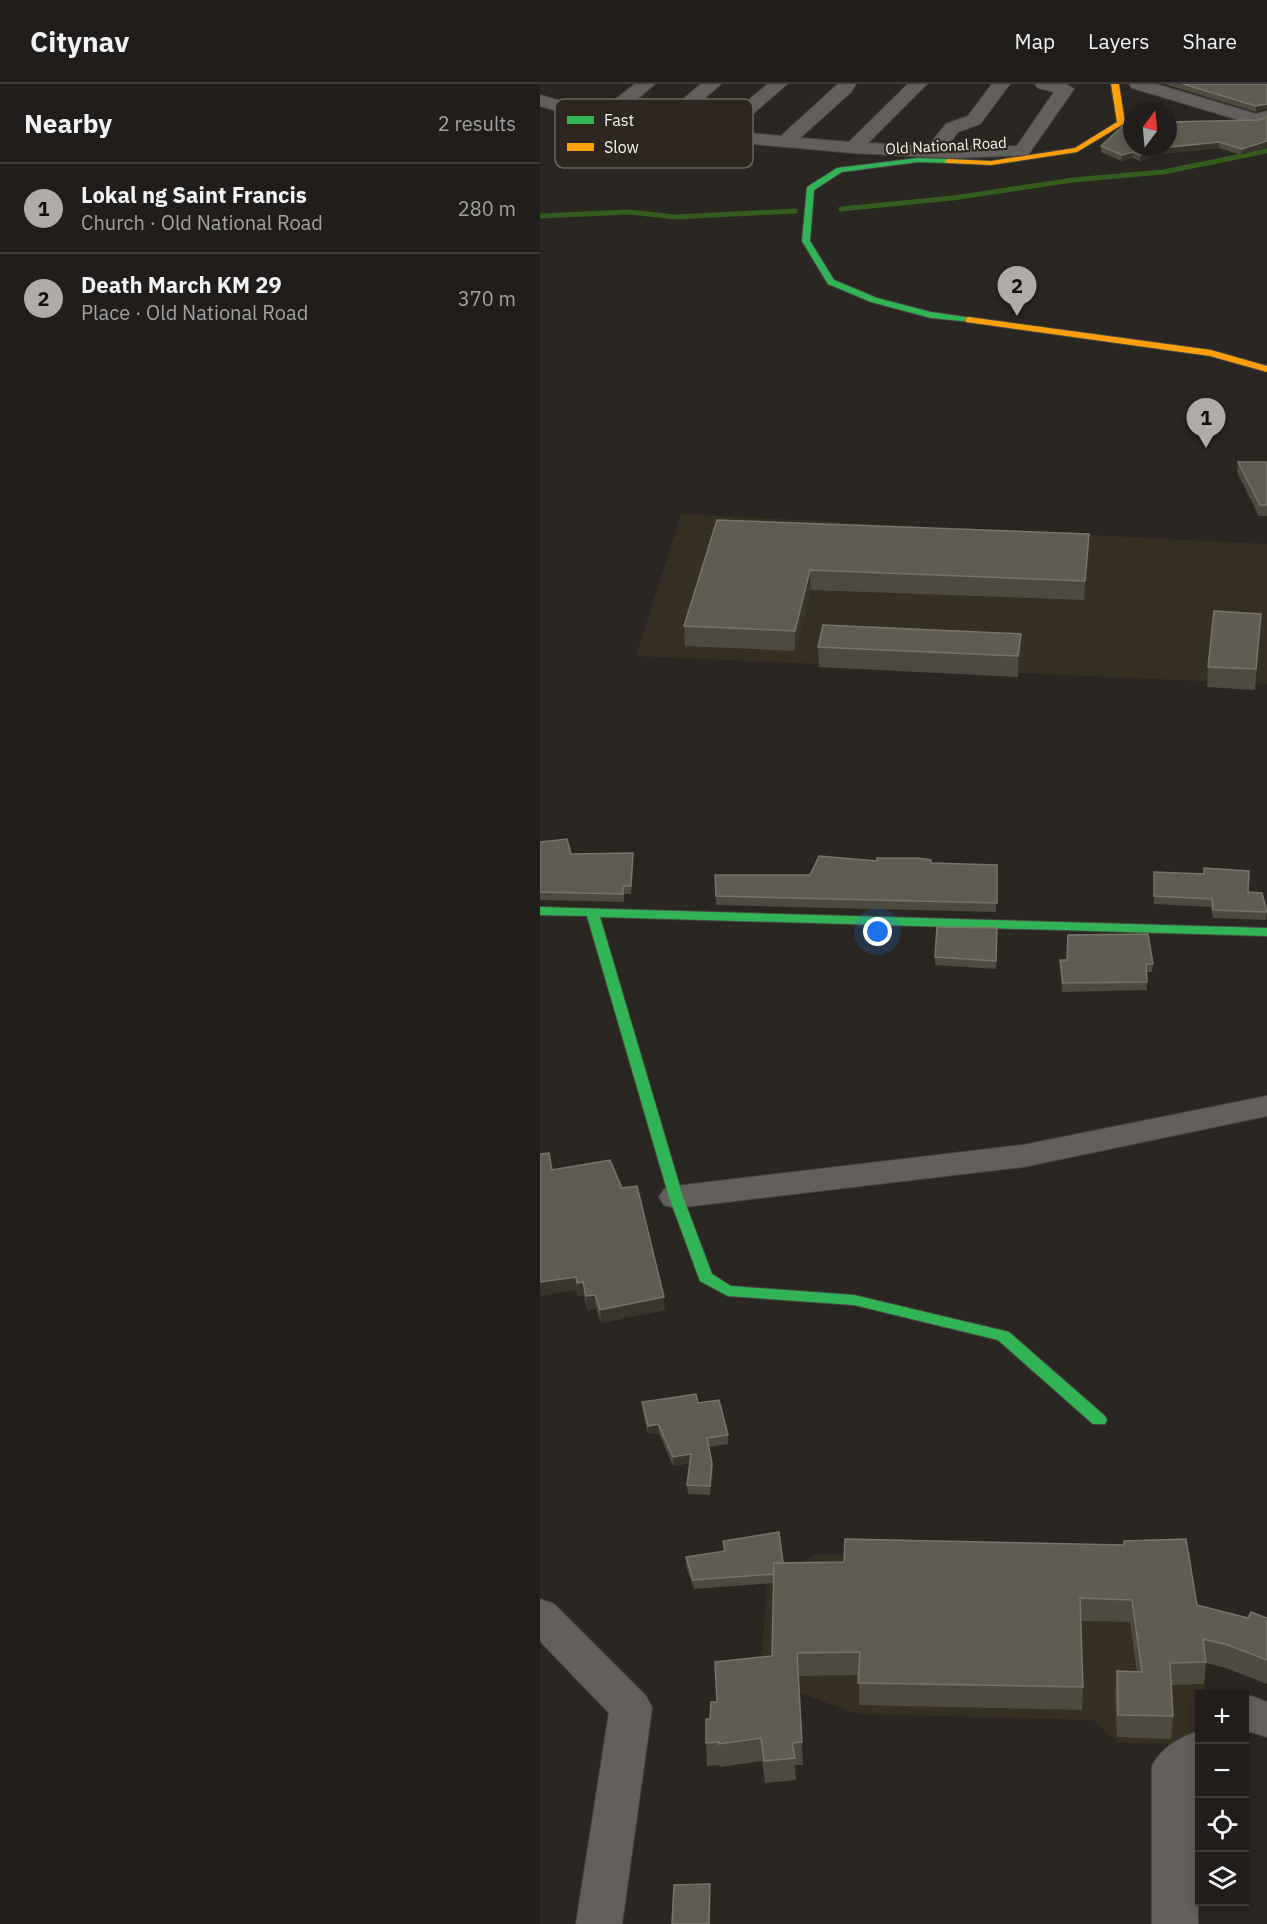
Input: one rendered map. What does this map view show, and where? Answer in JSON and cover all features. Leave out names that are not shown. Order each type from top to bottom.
[{"type":"main road","name":"Old National Road","points":[[1115,84],[1120,123],[1077,150],[991,163],[918,160],[840,170],[810,189],[806,241],[831,282],[874,300],[931,315],[1211,353],[1267,369]]},
{"type":"main road","points":[[540,911],[1267,932]]},
{"type":"main road","points":[[592,912],[676,1197],[705,1277],[728,1291],[854,1300],[1004,1336],[1099,1420]]},
{"type":"street","points":[[628,99],[646,84]]},
{"type":"street","points":[[694,99],[712,84]]},
{"type":"street","points":[[753,105],[778,84]]},
{"type":"street","points":[[786,142],[847,84]]},
{"type":"street","points":[[853,148],[918,84]]},
{"type":"street","points":[[933,153],[952,128],[974,120],[1001,84]]},
{"type":"street","points":[[753,139],[933,153],[1022,151],[1065,89],[1044,84]]},
{"type":"street","points":[[1138,84],[1255,119],[1267,116]]},
{"type":"street","points":[[676,1197],[1023,1156],[1267,1106]]},
{"type":"street","points":[[540,1615],[631,1708],[599,1924]]},
{"type":"street","points":[[1249,1714],[1251,1713],[1267,1720]]},
{"type":"street","points":[[1175,1924],[1174,1766],[1195,1751]]},
{"type":"shaded area","points":[[681,514],[1267,544],[1267,684],[636,656]]},
{"type":"shaded area","points":[[1190,1551],[1206,1690],[1195,1690],[1195,1744],[1119,1743],[1093,1720],[858,1714],[760,1679],[767,1586],[815,1555]]},
{"type":"building","points":[[1183,84],[1267,84],[1267,104],[1256,106]]},
{"type":"building","points":[[1267,116],[1267,141],[1242,149],[1219,142],[1177,146],[1177,122],[1260,120]]},
{"type":"building","points":[[1123,126],[1123,155],[1101,146]]},
{"type":"building","points":[[1238,462],[1267,462],[1267,505],[1260,505]]},
{"type":"building","points":[[717,520],[1089,534],[1085,581],[810,570],[795,631],[684,626]]},
{"type":"building","points":[[1214,611],[1261,614],[1256,669],[1208,667]]},
{"type":"building","points":[[823,625],[1021,634],[1018,656],[818,647]]},
{"type":"building","points":[[567,839],[571,854],[633,853],[631,886],[623,886],[623,894],[540,892],[540,842]]},
{"type":"building","points":[[819,856],[877,861],[877,858],[918,858],[931,860],[931,863],[997,865],[997,903],[716,896],[715,875],[810,875]]},
{"type":"building","points":[[1204,868],[1249,871],[1248,892],[1262,893],[1267,912],[1213,910],[1212,899],[1154,896],[1154,872],[1204,874]]},
{"type":"building","points":[[937,927],[997,928],[996,961],[935,957]]},
{"type":"building","points":[[1148,934],[1153,964],[1146,964],[1147,982],[1063,983],[1060,960],[1067,960],[1068,935]]},
{"type":"building","points":[[549,1153],[552,1170],[610,1160],[622,1188],[637,1186],[664,1297],[600,1310],[595,1295],[586,1296],[583,1282],[577,1283],[576,1277],[540,1282],[540,1154]]},
{"type":"building","points":[[696,1394],[698,1403],[719,1400],[728,1435],[707,1438],[712,1463],[710,1486],[687,1485],[691,1454],[673,1457],[658,1424],[648,1426],[642,1402]]},
{"type":"building","points":[[779,1532],[783,1563],[774,1563],[774,1574],[693,1580],[686,1557],[725,1551],[723,1541]]},
{"type":"building","points":[[845,1539],[1124,1545],[1124,1541],[1186,1539],[1197,1605],[1248,1618],[1251,1612],[1267,1618],[1267,1660],[1228,1645],[1203,1639],[1206,1662],[1170,1663],[1173,1716],[1118,1715],[1117,1671],[1142,1672],[1132,1600],[1080,1598],[1083,1687],[858,1683],[860,1652],[797,1653],[802,1742],[792,1743],[795,1758],[764,1761],[761,1738],[719,1744],[719,1742],[706,1743],[706,1719],[710,1719],[711,1702],[717,1702],[715,1662],[772,1656],[774,1563],[844,1562]]},
{"type":"building","points":[[710,1884],[709,1924],[672,1924],[674,1885]]},
{"type":"waterway","points":[[841,209],[953,198],[1073,180],[1163,172],[1267,151]]},
{"type":"waterway","points":[[540,216],[630,212],[675,217],[795,211]]},
{"type":"traffic: fast","points":[[948,161],[918,160],[840,170],[810,189],[806,241],[831,282],[874,300],[931,315],[969,320]]},
{"type":"traffic: fast","points":[[540,911],[1267,932]]},
{"type":"traffic: fast","points":[[592,912],[676,1197],[705,1277],[728,1291],[854,1300],[1003,1336],[1099,1420]]},
{"type":"traffic: slow","points":[[948,161],[991,163],[1077,150],[1121,123],[1115,84]]},
{"type":"traffic: slow","points":[[969,320],[1211,353],[1267,369]]},
{"type":"place","name":"Death March KM 29","points":[[1017,316]]},
{"type":"place","name":"Lokal ng Saint Francis","points":[[1206,448]]}]
